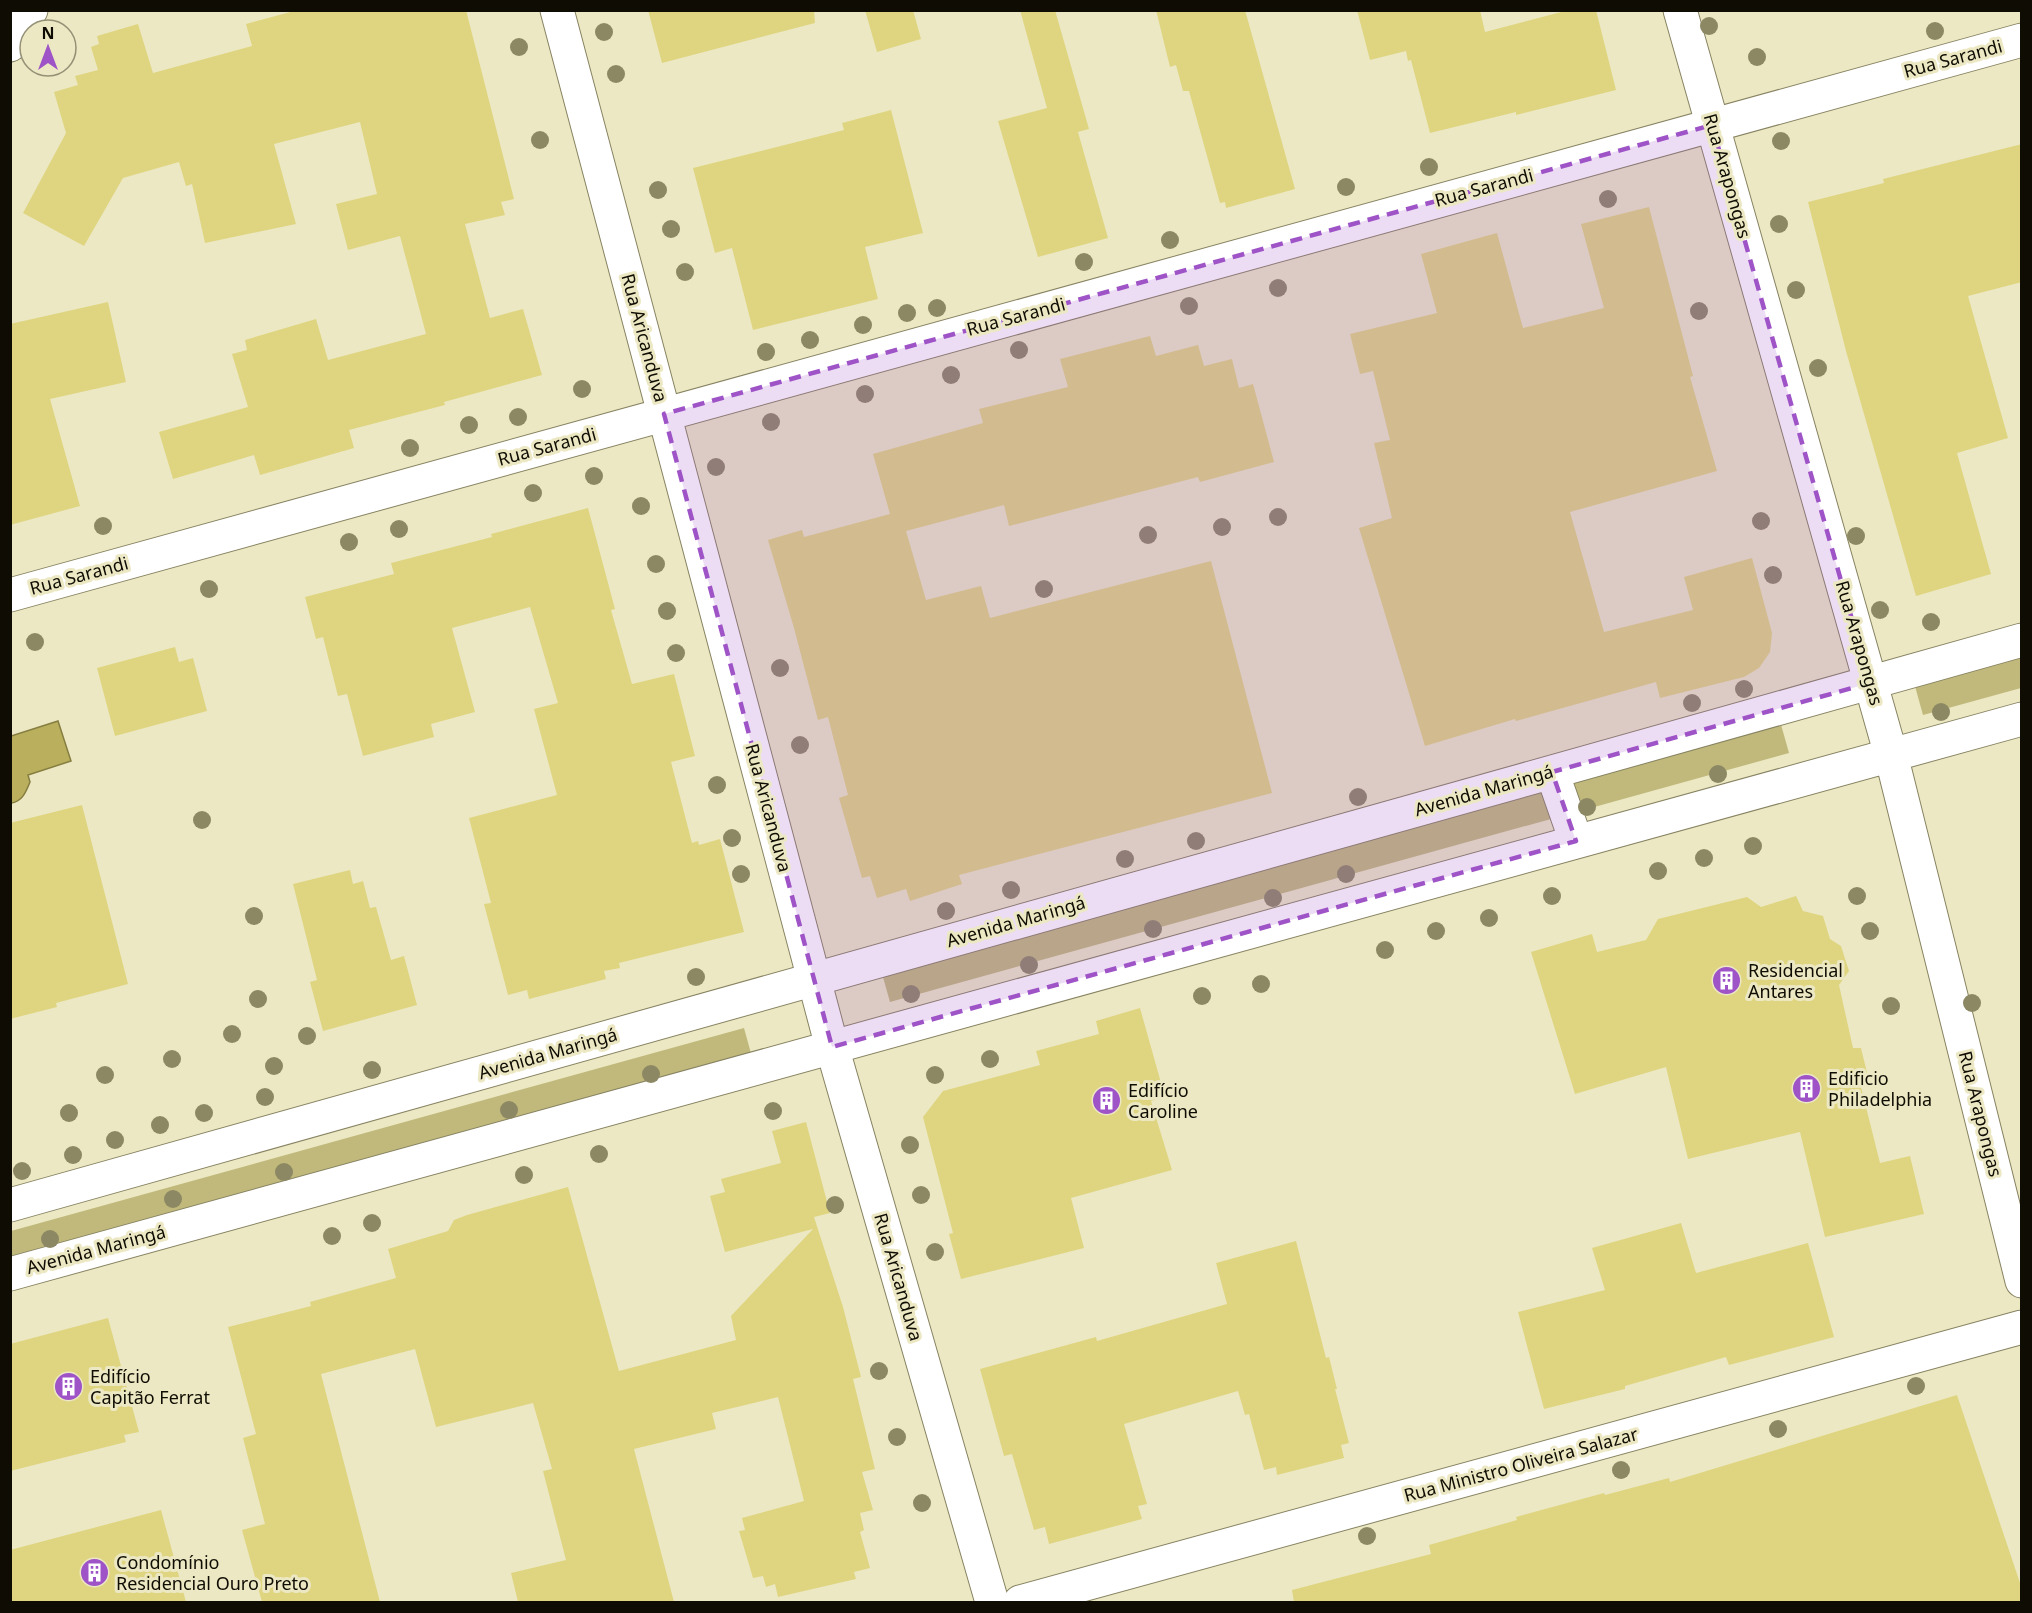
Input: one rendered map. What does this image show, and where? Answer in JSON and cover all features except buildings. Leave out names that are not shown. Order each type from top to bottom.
[{"type":"street","points":[[10,45],[31,10]]},
{"type":"street","name":"Rua Aricanduva","points":[[556,10],[813,979],[992,1602]]},
{"type":"street","name":"Rua Arapongas","points":[[1680,10],[1891,755],[2022,1281]]},
{"type":"street","name":"Rua Sarandi","points":[[10,595],[2022,40]]},
{"type":"street","name":"Avenida Maringá","points":[[10,1205],[2022,640]]},
{"type":"street","name":"Avenida Maringá","points":[[10,1274],[2022,719]]},
{"type":"street","points":[[1552,772],[1576,842]]},
{"type":"street","name":"Rua Ministro Oliveira Salazar","points":[[1020,1602],[2022,1327]]},
{"type":"highlighted area","points":[[1712,125],[1870,683],[1552,772],[1576,841],[832,1047],[664,414]]},
{"type":"shaded area","points":[[2021,649],[2021,688],[1923,715],[1913,679]]},
{"type":"shaded area","points":[[58,721],[71,761],[28,775],[30,782],[25,793],[21,799],[11,803],[11,736]]},
{"type":"shaded area","points":[[1780,721],[1789,753],[890,1002],[881,970]]},
{"type":"shaded area","points":[[744,1028],[752,1057],[11,1262],[11,1231]]},
{"type":"place","name":"Residencial Antares","points":[[1727,981]]},
{"type":"place","name":"Edificio Philadelphia","points":[[1807,1089]]},
{"type":"place","name":"Edifício Caroline","points":[[1107,1101]]},
{"type":"place","name":"Edifício Capitão Ferrat","points":[[69,1387]]},
{"type":"place","name":"Condomínio Residencial Ouro Preto","points":[[95,1573]]}]
